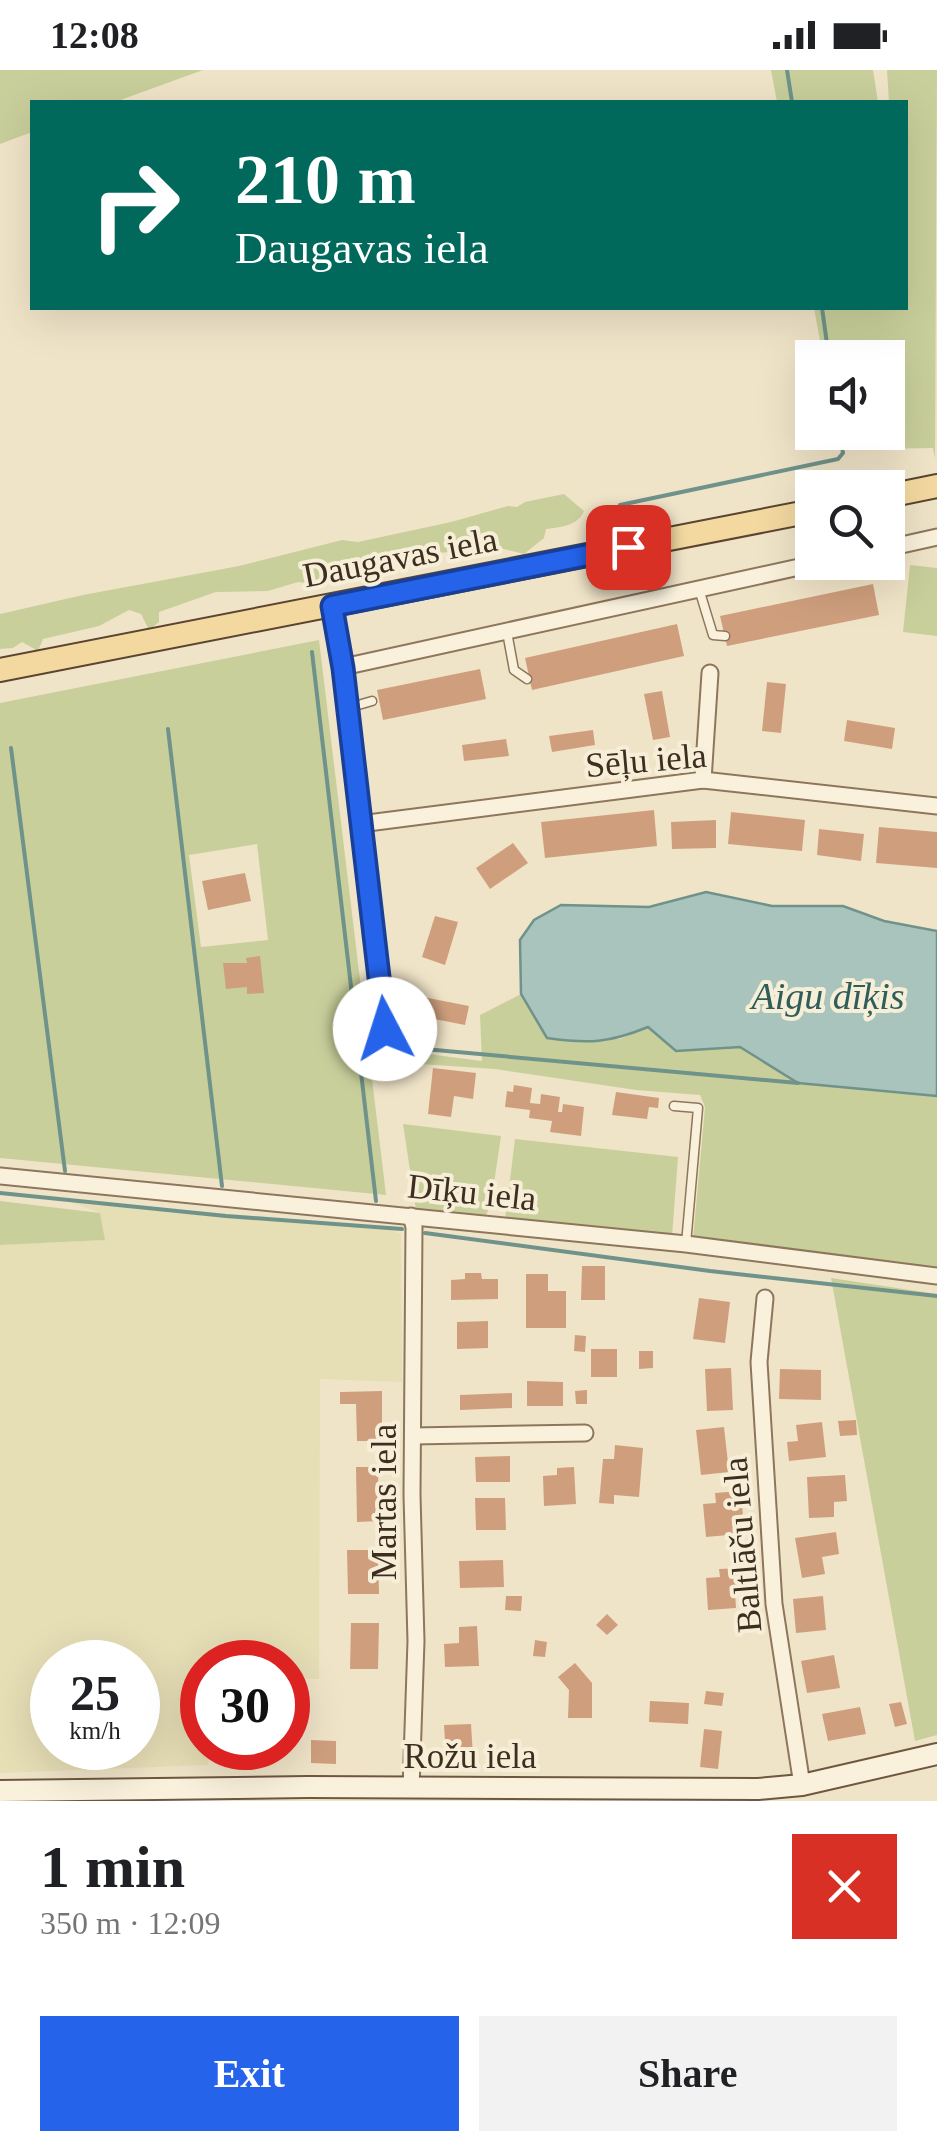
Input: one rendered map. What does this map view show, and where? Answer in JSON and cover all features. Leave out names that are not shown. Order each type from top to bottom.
[{"type":"main road","points":[[905,493],[937,486]]},
{"type":"main road","name":"Daugavas iela","points":[[0,670],[795,514]]},
{"type":"street","points":[[905,544],[937,537]]},
{"type":"street","points":[[343,668],[795,568]]},
{"type":"street","points":[[332,606],[343,668],[385,1029]]},
{"type":"street","points":[[703,780],[710,673]]},
{"type":"street","name":"Sēļu iela","points":[[360,824],[703,780],[937,806]]},
{"type":"street","name":"Dīķu iela","points":[[0,1176],[686,1244],[937,1276]]},
{"type":"street","name":"Martas iela","points":[[404,1793],[416,1641],[411,1216]]},
{"type":"street","name":"Baltlāču iela","points":[[765,1298],[759,1362],[774,1604],[802,1786]]},
{"type":"street","points":[[413,1436],[585,1433]]},
{"type":"street","name":"Rožu iela","points":[[0,1791],[86,1796],[642,1795],[802,1786],[937,1754]]},
{"type":"lane","points":[[699,589],[709,628],[713,634],[724,636]]},
{"type":"lane","points":[[506,632],[514,670],[527,679]]},
{"type":"lane","points":[[347,708],[372,701]]},
{"type":"lane","points":[[674,1106],[698,1108],[686,1244]]},
{"type":"shaded area","points":[[68,1201],[379,1226],[401,1234],[402,1382],[320,1379],[319,1679],[310,1679],[310,1640],[180,1640],[180,1766],[160,1767],[160,1640],[30,1640],[30,1770],[78,1770],[0,1773],[0,1245],[105,1240],[100,1213]]},
{"type":"green space","points":[[0,70],[203,70],[120,100],[30,100],[30,133],[0,144]]},
{"type":"green space","points":[[771,70],[873,70],[878,100],[777,100]]},
{"type":"green space","points":[[887,70],[937,70],[935,459],[933,448],[905,448],[905,340],[820,340],[814,310],[908,310],[908,100],[889,100]]},
{"type":"green space","points":[[564,494],[584,511],[581,516],[568,525],[546,529],[544,538],[524,554],[500,548],[448,552],[424,555],[401,570],[397,563],[388,563],[322,585],[298,582],[268,591],[216,592],[159,612],[159,622],[149,630],[141,614],[129,610],[99,626],[43,639],[38,651],[22,642],[0,649],[0,614],[239,566],[342,540],[358,542]]},
{"type":"green space","points":[[910,565],[937,568],[937,636],[903,632]]},
{"type":"green space","points":[[319,640],[386,1195],[0,1158],[0,703]],"holes":[[[257,844],[268,940],[201,947],[189,855]]]},
{"type":"green space","points":[[521,994],[547,1038],[620,1039],[648,1027],[676,1051],[740,1047],[798,1083],[937,1096],[937,1271],[693,1239],[705,1107],[700,1095],[636,1090],[495,1069],[390,1062],[388,1049],[482,1061],[480,1015]]},
{"type":"green space","points":[[403,1124],[501,1136],[486,1215],[416,1210]]},
{"type":"green space","points":[[515,1139],[678,1157],[672,1237],[505,1220]]},
{"type":"green space","points":[[0,1201],[100,1213],[105,1240],[0,1245]]},
{"type":"green space","points":[[831,1278],[937,1294],[937,1735],[915,1741]]},
{"type":"water","name":"Aigu dīķis","points":[[706,892],[772,906],[843,906],[884,921],[937,931],[937,1096],[798,1083],[740,1047],[676,1051],[648,1027],[598,1041],[547,1038],[521,994],[520,940],[534,920],[561,905],[649,907]]},
{"type":"building","points":[[873,584],[879,615],[727,646],[720,616]]},
{"type":"building","points":[[677,624],[684,656],[532,690],[525,658]]},
{"type":"building","points":[[480,669],[486,699],[383,720],[377,690]]},
{"type":"building","points":[[767,682],[786,684],[781,733],[762,731]]},
{"type":"building","points":[[662,691],[670,737],[653,740],[644,694]]},
{"type":"building","points":[[847,720],[895,728],[892,749],[844,741]]},
{"type":"building","points":[[593,730],[595,745],[552,752],[549,736]]},
{"type":"building","points":[[506,739],[509,756],[464,761],[462,745]]},
{"type":"building","points":[[654,810],[657,846],[545,858],[541,822]]},
{"type":"building","points":[[731,812],[805,820],[802,851],[728,844]]},
{"type":"building","points":[[716,820],[716,848],[672,849],[671,822]]},
{"type":"building","points":[[879,827],[937,832],[937,868],[876,863]]},
{"type":"building","points":[[819,829],[864,834],[861,861],[817,855]]},
{"type":"building","points":[[513,843],[528,863],[490,889],[476,868]]},
{"type":"building","points":[[245,873],[251,901],[208,910],[202,881]]},
{"type":"building","points":[[435,916],[458,922],[445,965],[422,957]]},
{"type":"building","points":[[260,956],[264,993],[247,994],[247,987],[226,989],[223,963],[247,963],[246,958]]},
{"type":"building","points":[[423,997],[469,1006],[465,1025],[419,1016]]},
{"type":"building","points":[[433,1068],[476,1073],[473,1099],[454,1096],[451,1117],[428,1114]]},
{"type":"building","points":[[514,1085],[532,1088],[530,1103],[540,1104],[541,1094],[560,1097],[558,1112],[562,1112],[563,1104],[584,1107],[581,1136],[550,1132],[552,1121],[529,1118],[530,1110],[505,1107],[507,1091],[513,1092]]},
{"type":"building","points":[[616,1092],[659,1098],[658,1108],[649,1107],[647,1119],[612,1115]]},
{"type":"building","points":[[582,1266],[605,1266],[605,1300],[581,1300]]},
{"type":"building","points":[[465,1273],[498,1279],[498,1299],[451,1300],[451,1280],[465,1279]]},
{"type":"building","points":[[526,1274],[548,1274],[548,1291],[566,1291],[566,1328],[526,1328]]},
{"type":"building","points":[[699,1298],[730,1302],[725,1343],[693,1339]]},
{"type":"building","points":[[488,1321],[488,1348],[457,1349],[457,1322]]},
{"type":"building","points":[[575,1335],[586,1336],[585,1352],[574,1351]]},
{"type":"building","points":[[591,1349],[617,1349],[617,1377],[591,1377]]},
{"type":"building","points":[[639,1351],[653,1351],[653,1368],[639,1369]]},
{"type":"building","points":[[731,1368],[733,1410],[707,1411],[705,1369]]},
{"type":"building","points":[[780,1369],[821,1370],[821,1400],[779,1399]]},
{"type":"building","points":[[527,1381],[563,1382],[563,1406],[527,1406]]},
{"type":"building","points":[[587,1390],[587,1404],[576,1404],[575,1391]]},
{"type":"building","points":[[382,1391],[382,1441],[357,1441],[356,1404],[340,1404],[340,1392]]},
{"type":"building","points":[[512,1393],[512,1408],[460,1410],[460,1395]]},
{"type":"building","points":[[856,1420],[857,1435],[840,1436],[838,1421]]},
{"type":"building","points":[[822,1422],[826,1457],[789,1461],[787,1442],[798,1441],[796,1425]]},
{"type":"building","points":[[724,1427],[729,1472],[701,1475],[696,1430]]},
{"type":"building","points":[[615,1445],[643,1448],[639,1497],[614,1495],[614,1504],[599,1503],[603,1459],[614,1459]]},
{"type":"building","points":[[510,1456],[510,1482],[476,1482],[475,1457]]},
{"type":"building","points":[[356,1467],[378,1467],[379,1521],[357,1522]]},
{"type":"building","points":[[574,1467],[576,1504],[544,1506],[543,1476],[557,1475],[557,1468]]},
{"type":"building","points":[[845,1475],[847,1501],[834,1502],[834,1517],[809,1518],[807,1477]]},
{"type":"building","points":[[741,1491],[740,1534],[706,1537],[703,1504],[716,1503],[715,1493]]},
{"type":"building","points":[[475,1498],[505,1498],[506,1530],[476,1530]]},
{"type":"building","points":[[836,1532],[839,1554],[822,1557],[825,1574],[802,1578],[795,1538]]},
{"type":"building","points":[[347,1550],[378,1550],[379,1594],[348,1594]]},
{"type":"building","points":[[503,1560],[504,1587],[460,1588],[459,1561]]},
{"type":"building","points":[[743,1568],[745,1592],[735,1593],[736,1608],[708,1610],[706,1578],[720,1577],[719,1569]]},
{"type":"building","points":[[506,1596],[522,1596],[521,1611],[505,1610]]},
{"type":"building","points":[[823,1596],[826,1630],[796,1633],[793,1599]]},
{"type":"building","points":[[607,1614],[618,1625],[607,1635],[596,1625]]},
{"type":"building","points":[[351,1623],[379,1623],[378,1669],[350,1669]]},
{"type":"building","points":[[477,1626],[479,1666],[445,1667],[444,1644],[459,1643],[459,1627]]},
{"type":"building","points":[[535,1640],[547,1642],[545,1657],[533,1656]]},
{"type":"building","points":[[834,1655],[840,1688],[807,1693],[801,1661]]},
{"type":"building","points":[[575,1663],[592,1683],[592,1718],[568,1718],[569,1690],[558,1677]]},
{"type":"building","points":[[706,1691],[724,1693],[722,1706],[704,1704]]},
{"type":"building","points":[[650,1701],[689,1703],[688,1724],[649,1722]]},
{"type":"building","points":[[901,1702],[907,1724],[895,1727],[889,1704]]},
{"type":"building","points":[[860,1707],[866,1734],[828,1741],[822,1714]]},
{"type":"building","points":[[471,1724],[473,1756],[446,1757],[444,1725]]},
{"type":"building","points":[[704,1729],[722,1731],[718,1769],[700,1767]]},
{"type":"building","points":[[311,1740],[336,1741],[336,1764],[311,1763]]},
{"type":"waterway","points":[[787,70],[792,100]]},
{"type":"waterway","points":[[822,310],[826,340]]},
{"type":"waterway","points":[[620,505],[838,459],[843,450]]},
{"type":"waterway","points":[[312,652],[376,1201]]},
{"type":"waterway","points":[[168,729],[222,1186]]},
{"type":"waterway","points":[[11,748],[65,1171]]},
{"type":"waterway","points":[[358,1043],[798,1083]]},
{"type":"waterway","points":[[0,1193],[402,1229]]},
{"type":"waterway","points":[[425,1233],[937,1296]]},
{"type":"route","points":[[385,1029],[343,668],[332,606],[628,547]]}]
